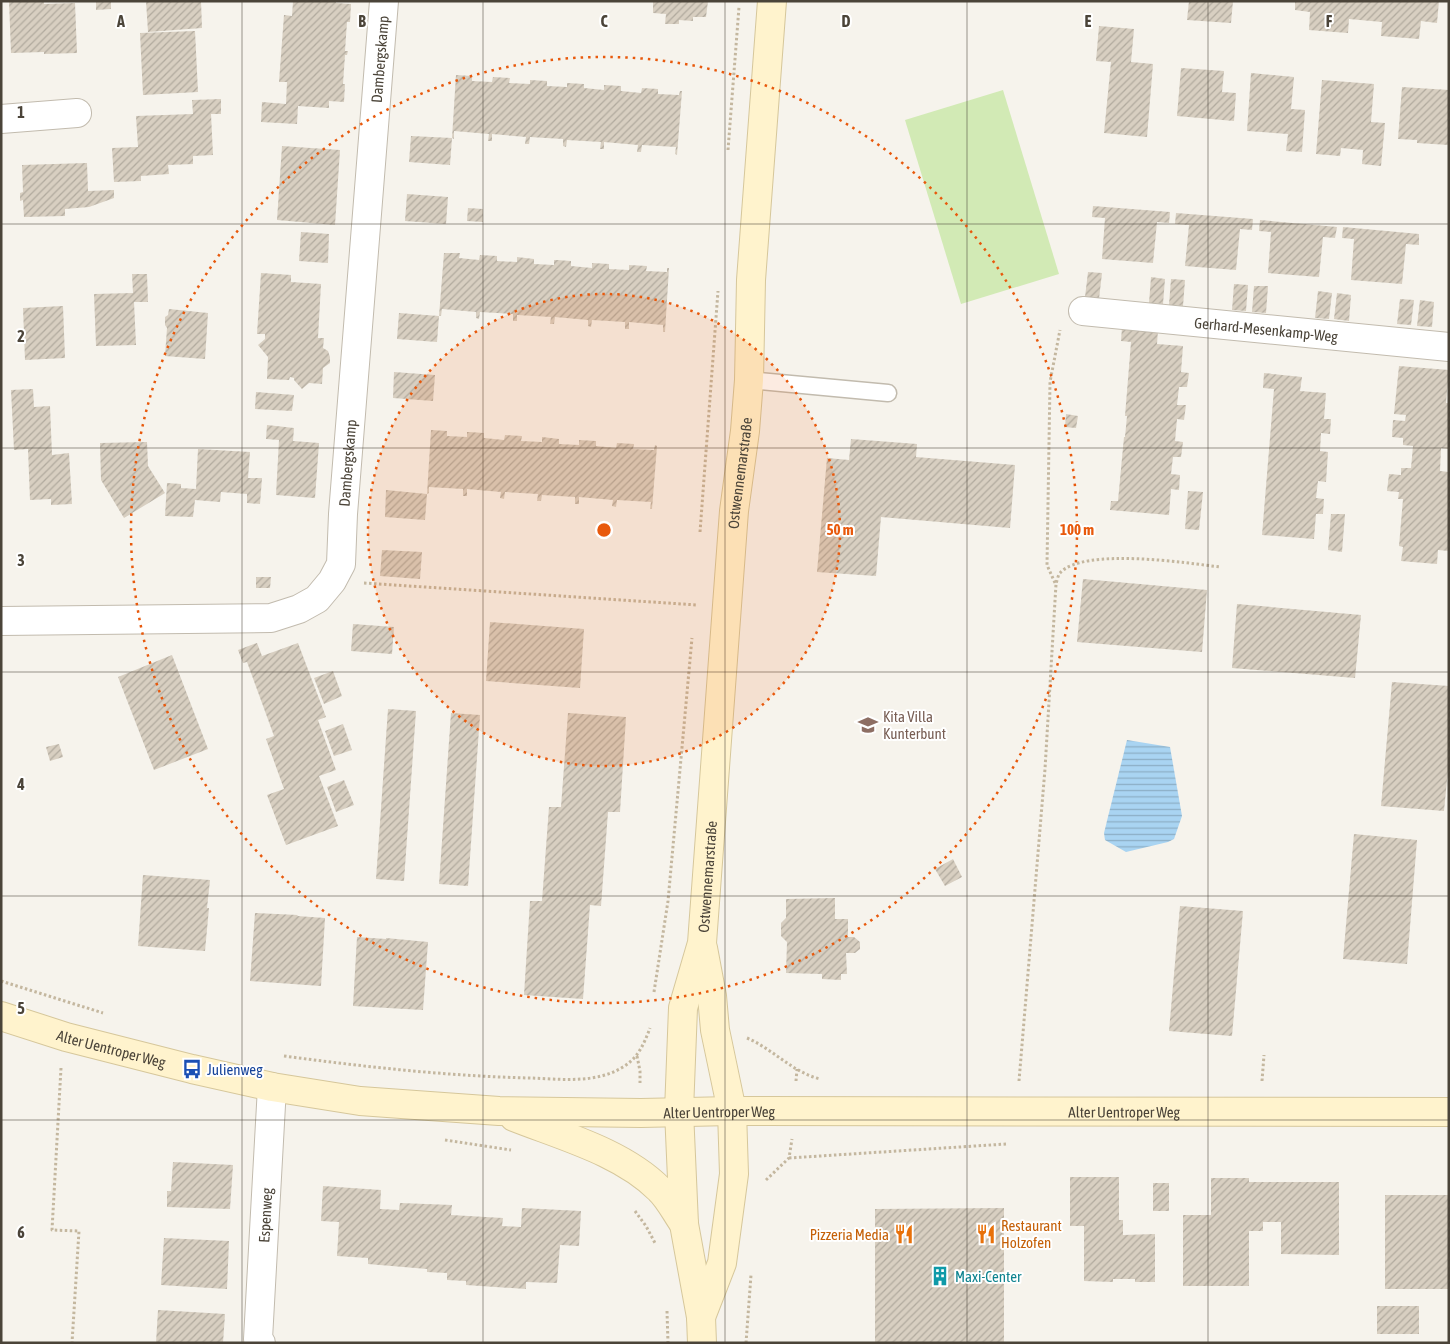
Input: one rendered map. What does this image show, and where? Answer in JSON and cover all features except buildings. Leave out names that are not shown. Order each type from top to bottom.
[{"type":"street","name":"Dambergskamp","points":[[1,621],[271,618],[299,609],[318,600],[332,581],[341,564],[343,514],[384,1]]},
{"type":"street","name":"Ostwennemarstraße","points":[[702,1330],[684,1224],[678,1111],[683,1008],[702,943],[734,511],[749,380],[751,280],[772,1]]},
{"type":"street","points":[[1,119],[77,113]]},
{"type":"street","name":"Gerhard-Mesenkamp-Weg","points":[[1083,311],[1449,347]]},
{"type":"street","name":"Ostwennemarstraße","points":[[702,943],[712,996],[714,1030],[732,1111],[734,1174],[722,1263],[702,1330]]},
{"type":"street","name":"Alter Uentroper Weg","points":[[1,1016],[116,1050],[272,1087],[360,1101],[499,1111],[641,1113],[678,1111],[1449,1112]]},
{"type":"street","name":"Espenweg","points":[[260,1343],[258,1339],[272,1087]]},
{"type":"street","points":[[499,1111],[614,1156],[631,1165],[660,1190],[684,1224]]},
{"type":"lane","points":[[749,380],[888,393]]},
{"type":"path","points":[[727,159],[739,1]]},
{"type":"path","points":[[699,538],[718,287]]},
{"type":"path","points":[[1056,584],[1047,565],[1050,382],[1060,331],[1071,317],[1083,311]]},
{"type":"path","points":[[1025,1111],[1019,1074],[1045,769],[1056,584],[1060,573],[1064,570],[1078,563],[1095,560],[1140,558],[1220,567]]},
{"type":"path","points":[[332,581],[727,607]]},
{"type":"path","points":[[695,605],[696,595]]},
{"type":"path","points":[[654,998],[668,901],[692,635]]},
{"type":"path","points":[[1,981],[106,1014]]},
{"type":"path","points":[[280,1056],[438,1074],[573,1079],[600,1077],[622,1068],[636,1056],[643,1047],[651,1026]]},
{"type":"path","points":[[714,1030],[736,1033],[762,1044],[797,1069],[790,1158],[766,1178],[765,1188]]},
{"type":"path","points":[[1262,1084],[1264,1055]]},
{"type":"path","points":[[61,1068],[52,1230],[78,1231],[72,1343]]},
{"type":"path","points":[[632,1206],[646,1226],[656,1246]]},
{"type":"path","points":[[746,1343],[752,1274]]},
{"type":"path","points":[[667,1302],[668,1343]]},
{"type":"green space","points":[[1003,90],[1059,274],[961,304],[905,120]]},
{"type":"water","points":[[1127,740],[1170,747],[1182,816],[1174,839],[1126,852],[1105,840],[1104,833]]},
{"type":"place","name":"Kita Villa Kunterbunt","points":[[868,725]]},
{"type":"place","name":"Julienweg","points":[[192,1069]]},
{"type":"place","name":"Pizzeria Media","points":[[904,1234]]},
{"type":"place","name":"Restaurant Holzofen","points":[[986,1234]]},
{"type":"place","name":"Maxi-Center","points":[[940,1276]]}]
